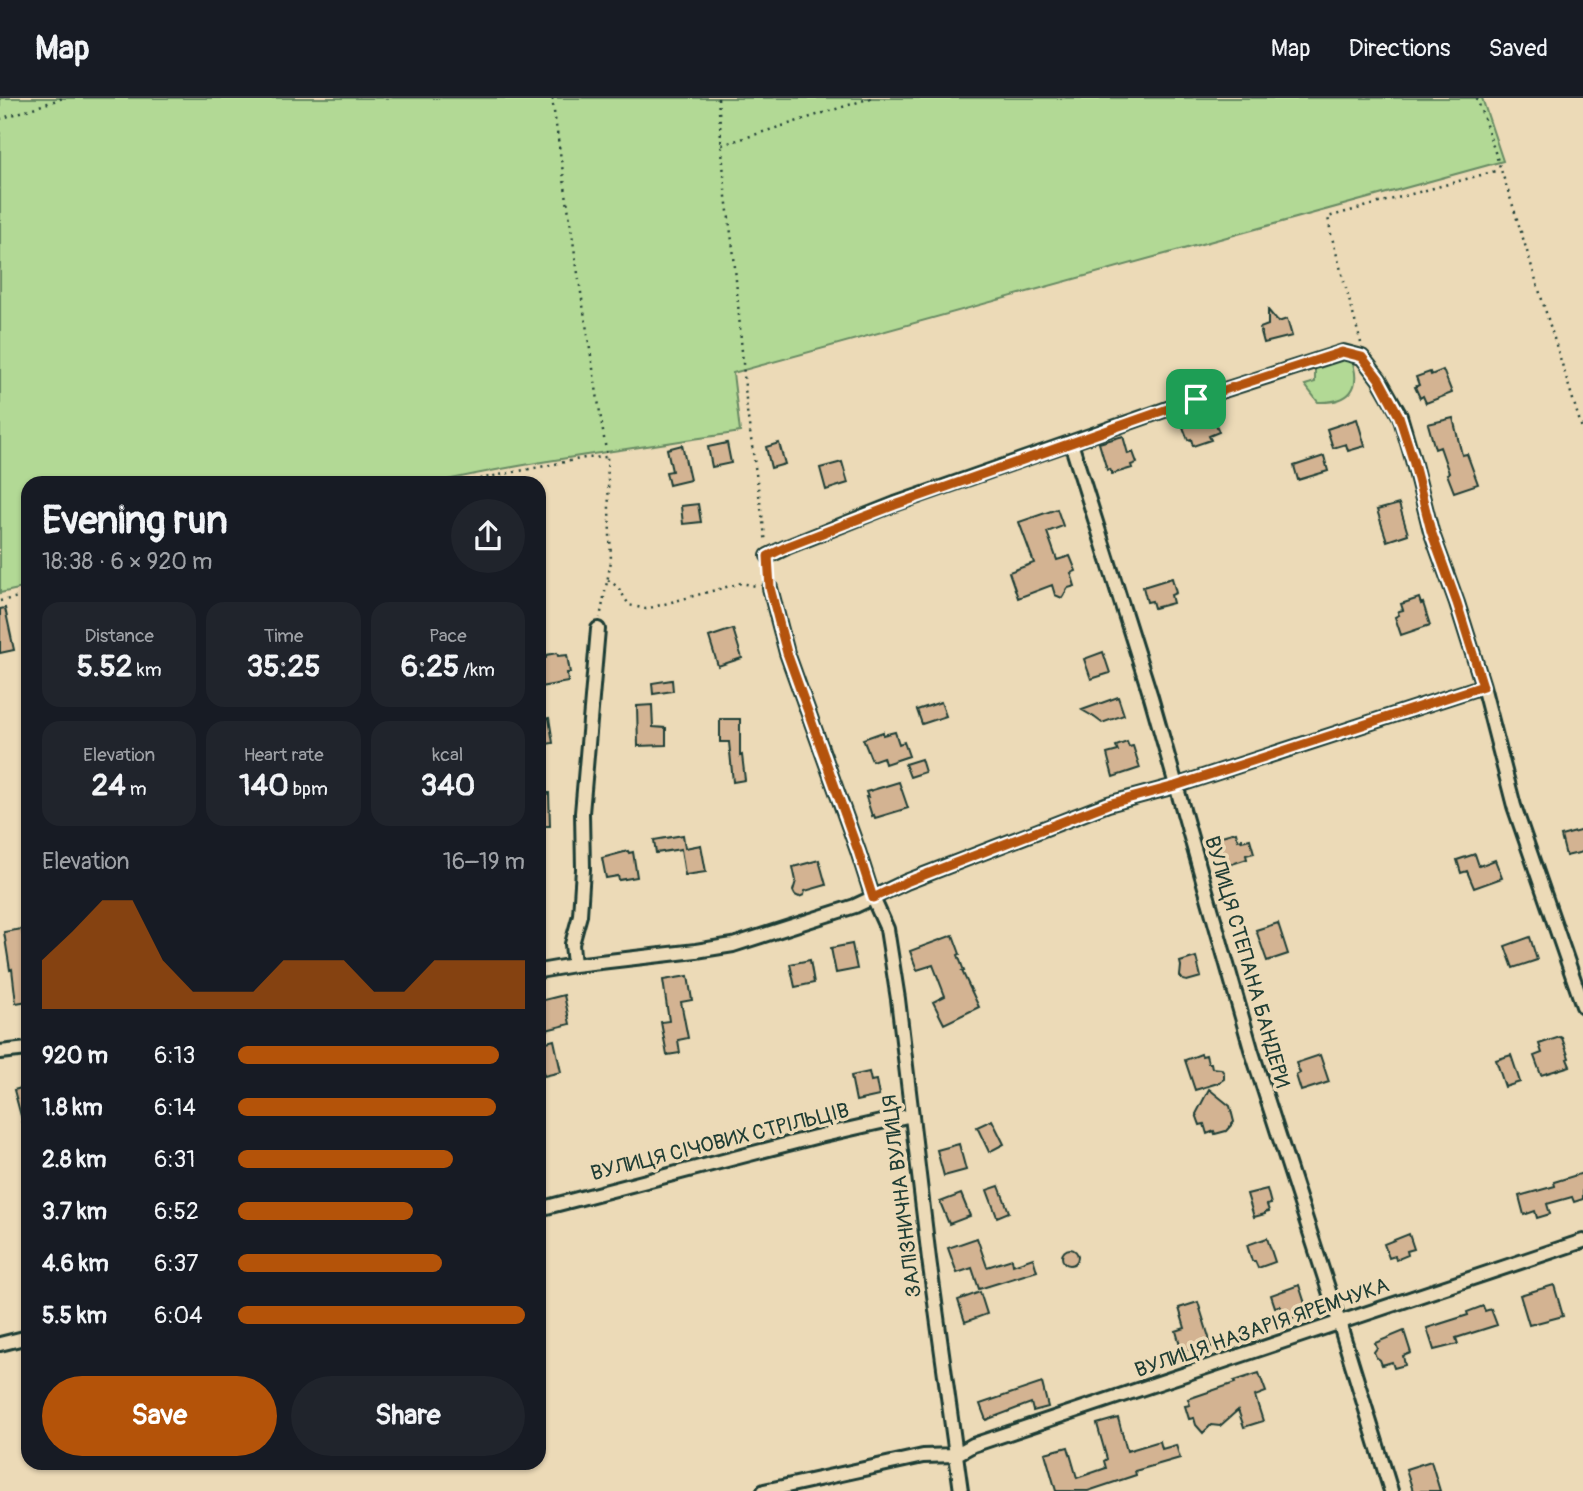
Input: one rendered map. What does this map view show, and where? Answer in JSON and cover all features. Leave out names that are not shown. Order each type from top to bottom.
[{"type":"street","points":[[768,556],[895,505],[1196,399],[1342,352],[1362,357],[1379,379],[1399,416],[1431,531],[1483,686],[1514,806],[1583,1006]]},
{"type":"street","name":"ВУЛИЦЯ СТЕПАНА БАНДЕРИ","points":[[1071,443],[1151,697],[1251,1049],[1391,1491]]},
{"type":"street","name":"ЗАЛІЗНИЧНА ВУЛИЦЯ","points":[[770,588],[787,653],[873,898],[887,929],[961,1491]]},
{"type":"street","points":[[574,965],[572,944],[580,915],[582,813],[598,629]]},
{"type":"street","points":[[546,970],[733,944],[855,906],[906,882],[1108,804],[1175,786],[1483,686]]},
{"type":"street","points":[[0,1052],[21,1050]]},
{"type":"street","name":"ВУЛИЦЯ СІЧОВИХ СТРІЛЬЦІВ","points":[[546,1207],[815,1137],[912,1115]]},
{"type":"street","name":"ВУЛИЦЯ НАЗАРІЯ ЯРЕМЧУКА","points":[[955,1455],[973,1445],[1583,1241]]},
{"type":"street","points":[[0,1344],[21,1339]]},
{"type":"street","points":[[764,1491],[923,1456],[955,1455]]},
{"type":"path","points":[[0,119],[63,98]]},
{"type":"path","points":[[552,98],[607,457],[611,561],[598,629]]},
{"type":"path","points":[[718,98],[747,411],[768,556]]},
{"type":"path","points":[[722,145],[871,98]]},
{"type":"path","points":[[1477,98],[1583,432]]},
{"type":"path","points":[[1362,357],[1359,335],[1328,217],[1500,169]]},
{"type":"path","points":[[494,476],[585,458],[607,457]]},
{"type":"path","points":[[608,580],[618,587],[629,605],[646,609],[741,583],[770,588]]},
{"type":"path","points":[[0,601],[21,596]]},
{"type":"green space","points":[[0,98],[1482,98],[1503,161],[733,373],[740,432],[467,476],[21,476],[21,588],[0,593]]},
{"type":"green space","points":[[1329,358],[1351,358],[1354,386],[1345,397],[1318,402],[1305,385],[1315,382],[1315,367]]},
{"type":"building","points":[[1268,310],[1278,322],[1287,319],[1292,336],[1264,343],[1260,328],[1268,325]]},
{"type":"building","points":[[1443,370],[1452,393],[1426,403],[1423,396],[1420,398],[1415,387],[1419,385],[1416,377]]},
{"type":"building","points":[[1213,417],[1219,432],[1209,436],[1211,440],[1193,446],[1183,427]]},
{"type":"building","points":[[1453,418],[1462,455],[1467,454],[1478,484],[1454,492],[1440,447],[1435,449],[1428,424]]},
{"type":"building","points":[[1357,419],[1365,446],[1348,451],[1346,444],[1333,448],[1327,429]]},
{"type":"building","points":[[1123,436],[1128,454],[1133,452],[1137,463],[1131,465],[1132,468],[1112,474],[1110,469],[1107,470],[1099,443]]},
{"type":"building","points":[[727,443],[731,463],[712,467],[708,447]]},
{"type":"building","points":[[779,443],[785,464],[771,468],[766,447]]},
{"type":"building","points":[[682,445],[690,480],[669,485],[666,472],[672,471],[667,449]]},
{"type":"building","points":[[1324,456],[1328,471],[1298,480],[1294,466]]},
{"type":"building","points":[[842,462],[848,483],[826,490],[820,468]]},
{"type":"building","points":[[698,504],[701,522],[683,524],[681,506]]},
{"type":"building","points":[[1399,504],[1408,534],[1387,541],[1377,510]]},
{"type":"building","points":[[1057,509],[1063,526],[1047,532],[1057,560],[1070,556],[1076,571],[1071,573],[1075,586],[1068,588],[1062,598],[1055,595],[1052,585],[1018,598],[1009,572],[1034,563],[1019,522]]},
{"type":"building","points":[[1172,578],[1176,593],[1171,595],[1173,603],[1154,608],[1152,601],[1147,602],[1143,587]]},
{"type":"building","points":[[1419,598],[1430,625],[1401,635],[1395,617],[1403,610],[1401,604]]},
{"type":"building","points":[[5,608],[14,650],[0,653],[0,609]]},
{"type":"building","points":[[733,629],[742,658],[718,666],[709,637]]},
{"type":"building","points":[[1103,652],[1110,673],[1091,679],[1084,659]]},
{"type":"building","points":[[546,655],[567,655],[570,673],[567,673],[568,682],[546,686]]},
{"type":"building","points":[[672,680],[673,691],[653,694],[652,683]]},
{"type":"building","points":[[1118,697],[1124,715],[1102,723],[1082,710]]},
{"type":"building","points":[[941,702],[946,716],[922,724],[917,710]]},
{"type":"building","points":[[652,705],[653,727],[666,728],[666,745],[638,746],[637,706]]},
{"type":"building","points":[[549,718],[553,743],[546,744],[546,719]]},
{"type":"building","points":[[720,719],[740,719],[740,756],[742,755],[745,780],[733,782],[729,742],[720,742]]},
{"type":"building","points":[[883,732],[883,735],[895,732],[899,744],[904,742],[909,756],[885,764],[883,757],[872,761],[863,739]]},
{"type":"building","points":[[1127,742],[1129,747],[1133,746],[1140,768],[1113,777],[1107,754],[1118,751],[1116,746]]},
{"type":"building","points":[[921,759],[925,772],[910,777],[905,764]]},
{"type":"building","points":[[899,782],[908,808],[875,818],[872,816],[866,792]]},
{"type":"building","points":[[546,793],[549,793],[550,826],[546,826]]},
{"type":"building","points":[[1583,830],[1583,852],[1566,856],[1561,836]]},
{"type":"building","points":[[1236,832],[1238,840],[1250,839],[1254,853],[1246,855],[1247,859],[1226,866],[1218,837]]},
{"type":"building","points":[[683,835],[685,848],[701,845],[706,872],[685,875],[681,849],[656,853],[654,840]]},
{"type":"building","points":[[633,852],[637,877],[619,880],[618,876],[606,878],[602,858]]},
{"type":"building","points":[[1475,854],[1479,866],[1495,860],[1502,878],[1474,888],[1467,871],[1461,873],[1457,860]]},
{"type":"building","points":[[819,860],[826,885],[805,891],[804,895],[799,897],[795,895],[793,867]]},
{"type":"building","points":[[1278,923],[1288,954],[1267,961],[1256,930]]},
{"type":"building","points":[[21,929],[21,1002],[16,1003],[4,932]]},
{"type":"building","points":[[953,935],[960,954],[958,955],[962,971],[979,1007],[944,1024],[933,1002],[945,996],[933,965],[917,970],[910,951]]},
{"type":"building","points":[[1530,937],[1537,960],[1513,968],[1505,946]]},
{"type":"building","points":[[852,944],[857,969],[836,973],[831,948]]},
{"type":"building","points":[[1196,957],[1201,977],[1183,980],[1180,976],[1180,962]]},
{"type":"building","points":[[810,960],[814,983],[795,987],[790,964]]},
{"type":"building","points":[[688,976],[692,1000],[681,1002],[688,1038],[678,1040],[680,1053],[667,1055],[661,1022],[669,1021],[663,980]]},
{"type":"building","points":[[564,995],[570,1024],[546,1030],[546,1000]]},
{"type":"building","points":[[1560,1037],[1570,1066],[1541,1075],[1534,1056],[1542,1053],[1539,1044]]},
{"type":"building","points":[[554,1040],[561,1072],[546,1076],[546,1042]]},
{"type":"building","points":[[1201,1054],[1206,1055],[1212,1068],[1221,1069],[1224,1079],[1195,1090],[1185,1060]]},
{"type":"building","points":[[1320,1055],[1329,1082],[1301,1091],[1296,1075],[1300,1073],[1296,1063]]},
{"type":"building","points":[[1511,1055],[1520,1082],[1505,1087],[1496,1060]]},
{"type":"building","points":[[869,1072],[871,1081],[876,1080],[879,1096],[856,1101],[851,1076]]},
{"type":"building","points":[[21,1088],[21,1116],[14,1090]]},
{"type":"building","points":[[1209,1089],[1230,1106],[1234,1122],[1226,1131],[1215,1134],[1214,1131],[1207,1134],[1204,1124],[1200,1125],[1196,1114]]},
{"type":"building","points":[[992,1120],[1004,1144],[989,1152],[977,1127]]},
{"type":"building","points":[[959,1144],[966,1170],[944,1176],[937,1150]]},
{"type":"building","points":[[1583,1173],[1583,1199],[1574,1202],[1572,1197],[1547,1204],[1550,1214],[1537,1218],[1535,1211],[1524,1215],[1519,1196],[1555,1186],[1554,1182]]},
{"type":"building","points":[[999,1186],[1009,1212],[997,1217],[987,1190]]},
{"type":"building","points":[[1267,1189],[1271,1204],[1267,1205],[1269,1211],[1254,1217],[1247,1194]]},
{"type":"building","points":[[961,1194],[970,1216],[949,1224],[940,1202]]},
{"type":"building","points":[[1409,1234],[1414,1249],[1396,1260],[1395,1256],[1389,1258],[1384,1244]]},
{"type":"building","points":[[977,1238],[987,1267],[1012,1259],[1013,1265],[1033,1258],[1037,1271],[979,1289],[972,1268],[957,1273],[948,1248]]},
{"type":"building","points":[[1267,1238],[1275,1262],[1258,1268],[1255,1261],[1252,1261],[1247,1245]]},
{"type":"building","points":[[1070,1249],[1076,1251],[1076,1263],[1070,1265],[1064,1263],[1062,1257],[1064,1251]]},
{"type":"building","points":[[1299,1285],[1308,1313],[1285,1321],[1280,1306],[1275,1307],[1271,1295]]},
{"type":"building","points":[[1554,1285],[1563,1316],[1529,1325],[1520,1295]]},
{"type":"building","points":[[980,1292],[987,1314],[965,1322],[958,1300]]},
{"type":"building","points":[[1198,1302],[1212,1347],[1182,1352],[1176,1331],[1185,1328],[1179,1308]]},
{"type":"building","points":[[1483,1306],[1485,1311],[1491,1309],[1497,1325],[1456,1338],[1458,1344],[1434,1350],[1427,1328],[1468,1315],[1467,1312]]},
{"type":"building","points":[[1404,1331],[1411,1353],[1403,1356],[1405,1365],[1394,1368],[1392,1362],[1382,1365],[1374,1352],[1377,1348],[1375,1343]]},
{"type":"building","points":[[1259,1373],[1266,1392],[1255,1396],[1263,1421],[1244,1427],[1238,1410],[1220,1426],[1211,1425],[1203,1433],[1194,1418],[1189,1419],[1185,1406],[1190,1405],[1188,1399]]},
{"type":"building","points":[[1042,1383],[1048,1407],[1033,1411],[1031,1403],[986,1420],[980,1404]]},
{"type":"building","points":[[1118,1418],[1127,1451],[1160,1441],[1162,1449],[1176,1445],[1180,1458],[1135,1471],[1136,1475],[1088,1491],[1056,1491],[1045,1453],[1068,1447],[1077,1478],[1106,1468],[1104,1461],[1107,1459],[1097,1424]]},
{"type":"building","points":[[1431,1461],[1440,1491],[1413,1491],[1406,1469]]},
{"type":"route","points":[[1342,352],[1362,357],[1379,379],[1399,416],[1431,531],[1483,686],[1175,786],[1108,804],[906,882],[873,898],[787,653],[770,588],[768,556],[895,505],[1196,399],[1342,352]]}]
